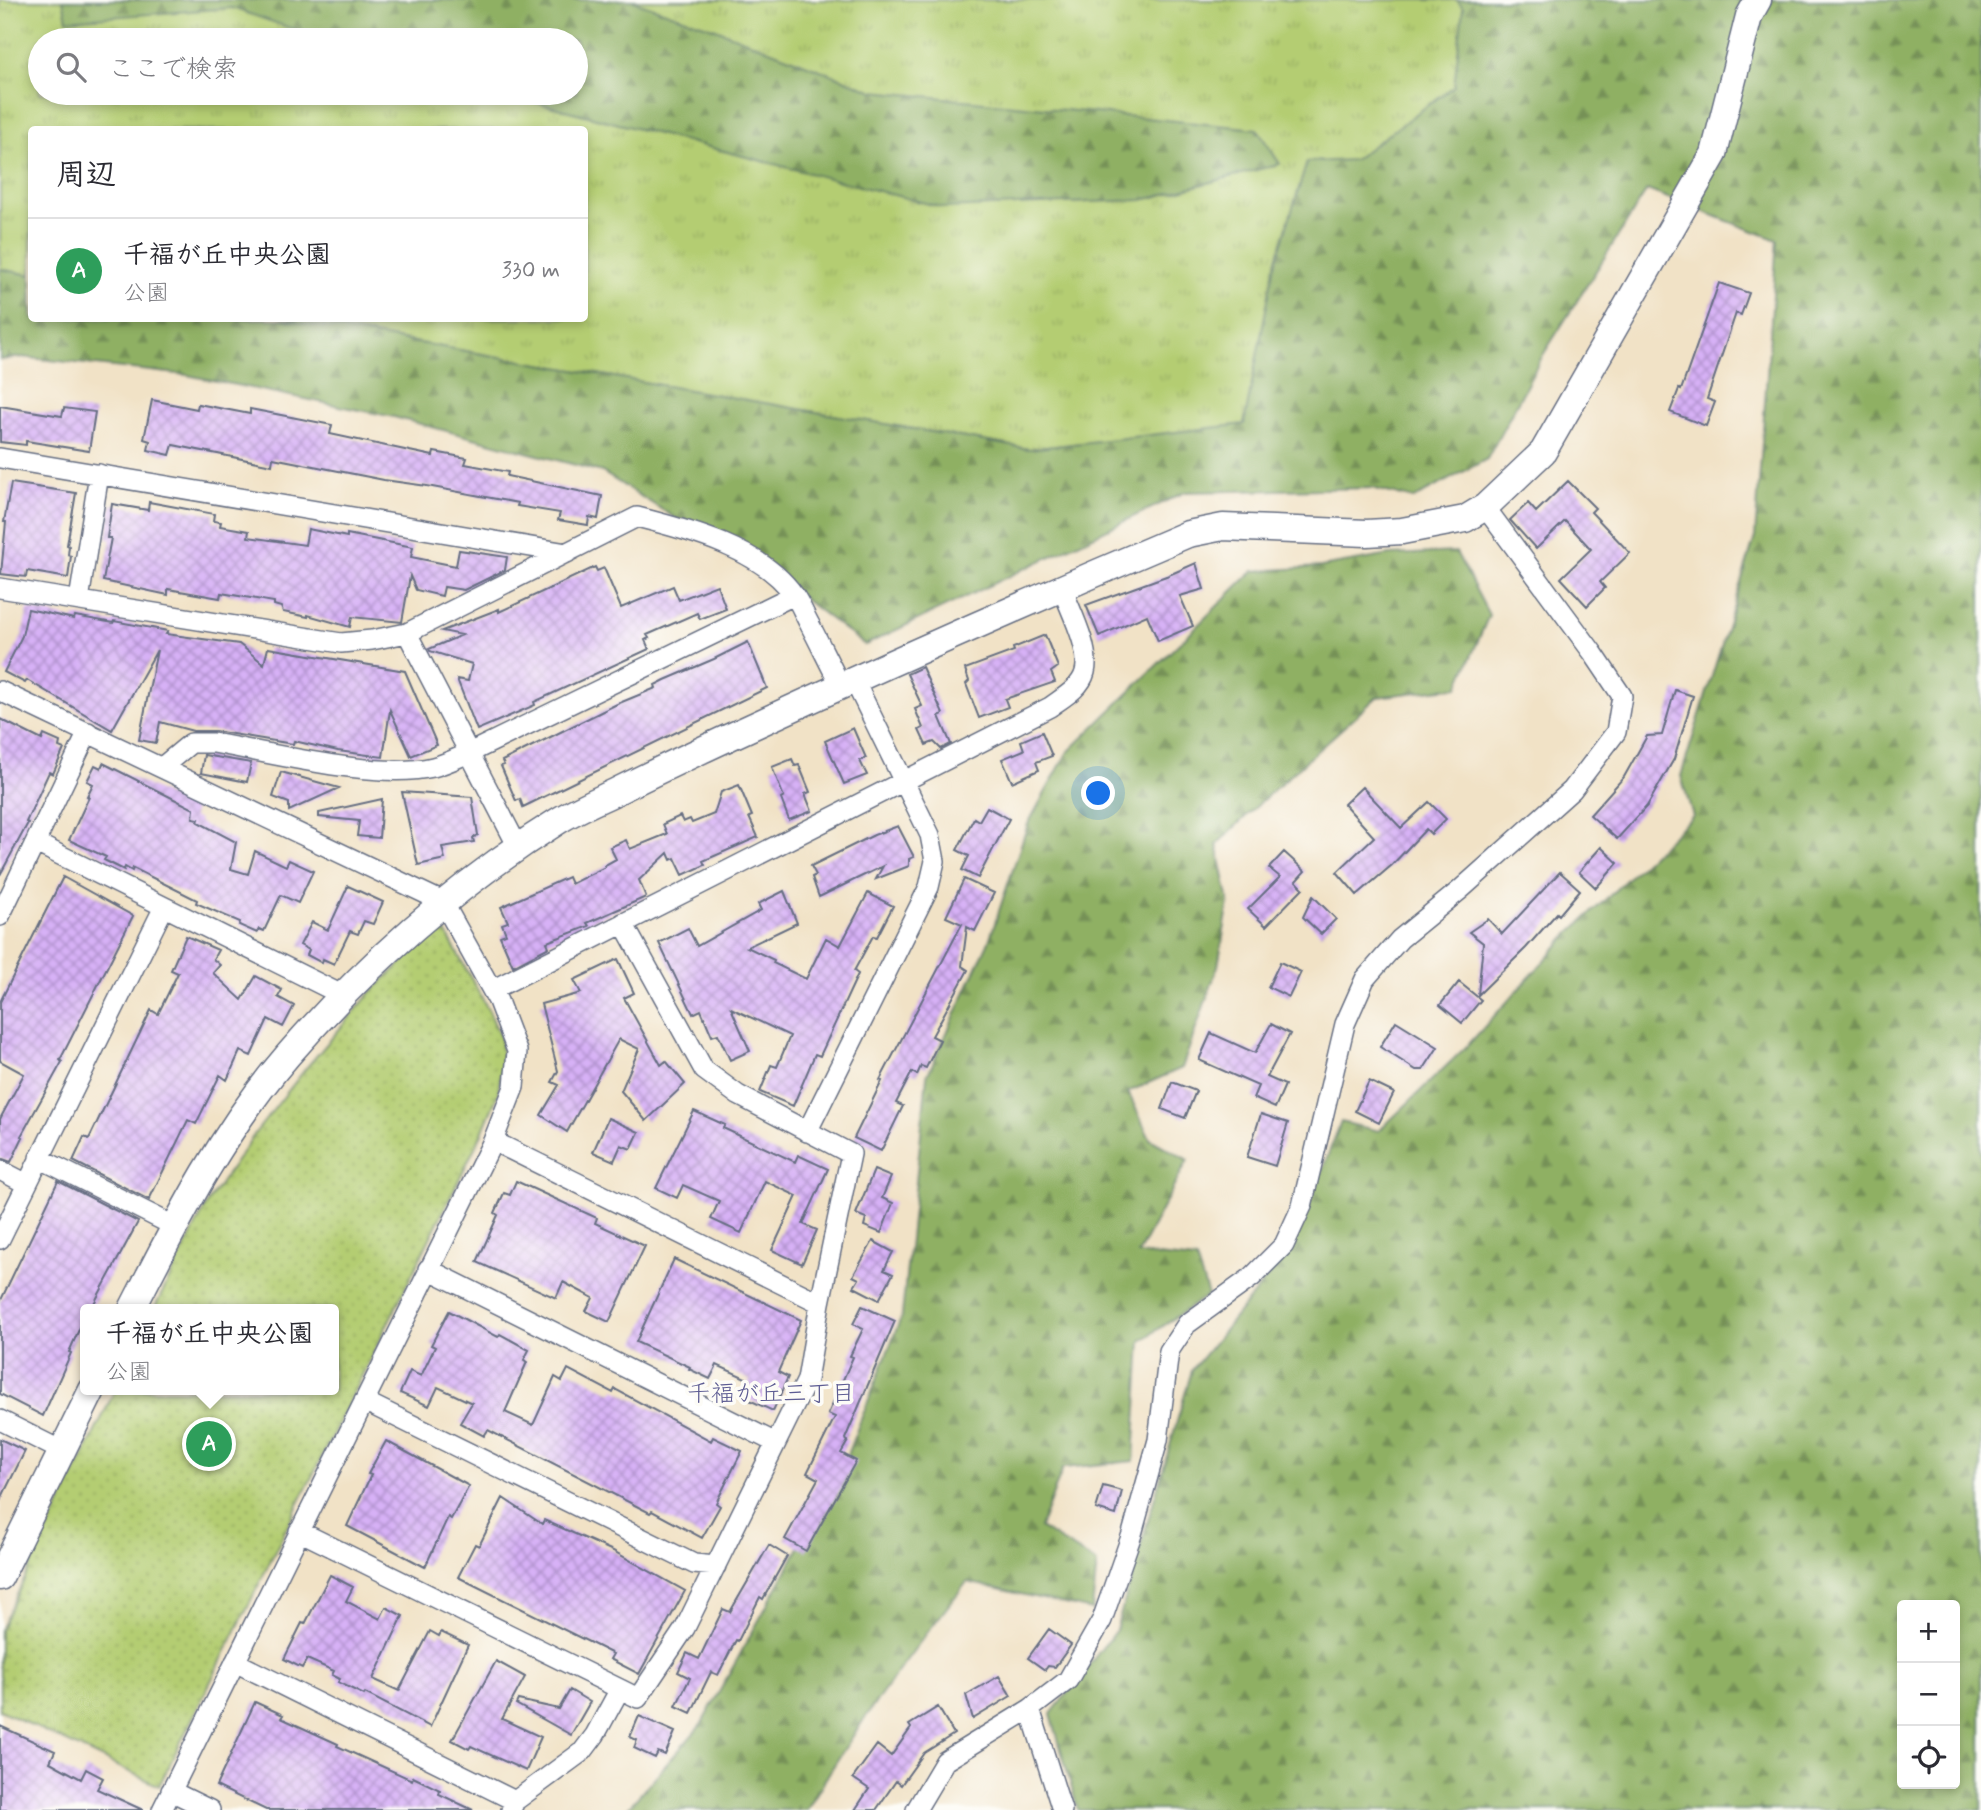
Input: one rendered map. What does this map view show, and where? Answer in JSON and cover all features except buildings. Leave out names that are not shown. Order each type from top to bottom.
[{"type":"street","points":[[135,1304],[174,1226],[234,1128],[285,1058],[342,995],[443,902],[561,818],[848,683],[1188,534],[1223,527],[1367,533],[1402,531],[1465,519],[1485,507],[1543,453],[1714,155],[1745,30],[1758,0]]},
{"type":"street","points":[[0,458],[567,553]]},
{"type":"street","points":[[79,600],[99,474]]},
{"type":"street","points":[[916,1810],[945,1761],[1030,1709],[1068,1680],[1102,1620],[1132,1534],[1157,1440],[1169,1351],[1187,1324],[1252,1277],[1284,1245],[1303,1206],[1345,1024],[1366,979],[1400,939],[1460,890],[1572,790],[1616,732],[1622,696],[1485,507]]},
{"type":"street","points":[[2,593],[79,600],[341,643],[407,633],[637,517],[682,528],[755,560],[776,575],[794,595],[848,683],[930,835],[935,861],[929,887],[807,1132]]},
{"type":"street","points":[[492,990],[1050,707],[1072,690],[1085,673],[1085,652],[1062,588]]},
{"type":"street","points":[[162,767],[191,743],[213,743],[356,768],[432,767],[469,753],[794,595]]},
{"type":"street","points":[[407,633],[518,847]]},
{"type":"street","points":[[0,691],[443,902],[492,990],[507,1021],[517,1051],[514,1087],[492,1141],[162,1810]]},
{"type":"street","points":[[0,916],[88,732]]},
{"type":"street","points":[[36,843],[342,995]]},
{"type":"street","points":[[0,1238],[163,906]]},
{"type":"street","points":[[299,1531],[638,1699],[685,1628],[807,1380],[851,1154],[737,1095],[705,1070],[623,923]]},
{"type":"street","points":[[492,1141],[820,1303]]},
{"type":"street","points":[[39,1158],[174,1226]]},
{"type":"street","points":[[0,1170],[27,1184]]},
{"type":"street","points":[[428,1269],[776,1443]]},
{"type":"street","points":[[0,1577],[90,1395]]},
{"type":"street","points":[[364,1401],[694,1564],[716,1566]]},
{"type":"street","points":[[0,1420],[62,1451]]},
{"type":"street","points":[[235,1662],[513,1806],[583,1751],[595,1735],[620,1689]]},
{"type":"street","points":[[1030,1709],[1062,1810]]},
{"type":"street","points":[[171,1791],[210,1810]]},
{"type":"green space","points":[[0,0],[1703,0],[1417,405],[1029,449],[298,322],[588,322],[588,126],[28,126],[28,274],[0,269]]},
{"type":"green space","points":[[63,0],[631,0],[716,29],[874,91],[1257,129],[1280,164],[1143,200],[944,208],[545,105],[588,105],[588,28],[290,28],[232,8],[67,20]]},
{"type":"green space","points":[[1457,0],[1981,0],[1981,1810],[1078,1810],[1051,1714],[1116,1630],[1192,1370],[1291,1248],[1341,1122],[1379,1131],[1468,1045],[1565,938],[1693,816],[1681,776],[1755,537],[1777,240],[1647,190],[1543,355],[1487,459],[1413,499],[1372,488],[1185,492],[865,645],[804,599],[602,472],[394,417],[187,375],[21,357],[0,360],[0,269],[28,274],[28,322],[298,322],[1029,449],[1244,424],[1274,268],[1307,162],[1353,160],[1454,86],[1463,8]]},
{"type":"green space","points":[[1456,552],[1489,615],[1458,687],[1377,697],[1217,844],[1229,902],[1218,966],[1182,1068],[1128,1092],[1150,1139],[1188,1160],[1138,1254],[1196,1260],[1208,1295],[1141,1341],[1134,1461],[1063,1468],[1040,1528],[1097,1563],[1092,1610],[967,1582],[883,1693],[807,1810],[626,1810],[701,1725],[839,1475],[902,1315],[927,1076],[989,941],[1028,824],[1067,753],[1253,571],[1321,567],[1390,555]]},
{"type":"green space","points":[[442,925],[489,1011],[501,1039],[502,1062],[498,1094],[482,1133],[159,1786],[0,1710],[0,1630],[113,1395],[339,1395],[339,1304],[157,1304],[208,1202],[256,1132],[372,991]]},
{"type":"place","name":"千福が丘中央公園","points":[[209,1444]]},
{"type":"district","name":"千福が丘三丁目","points":[[771,1394]]}]
